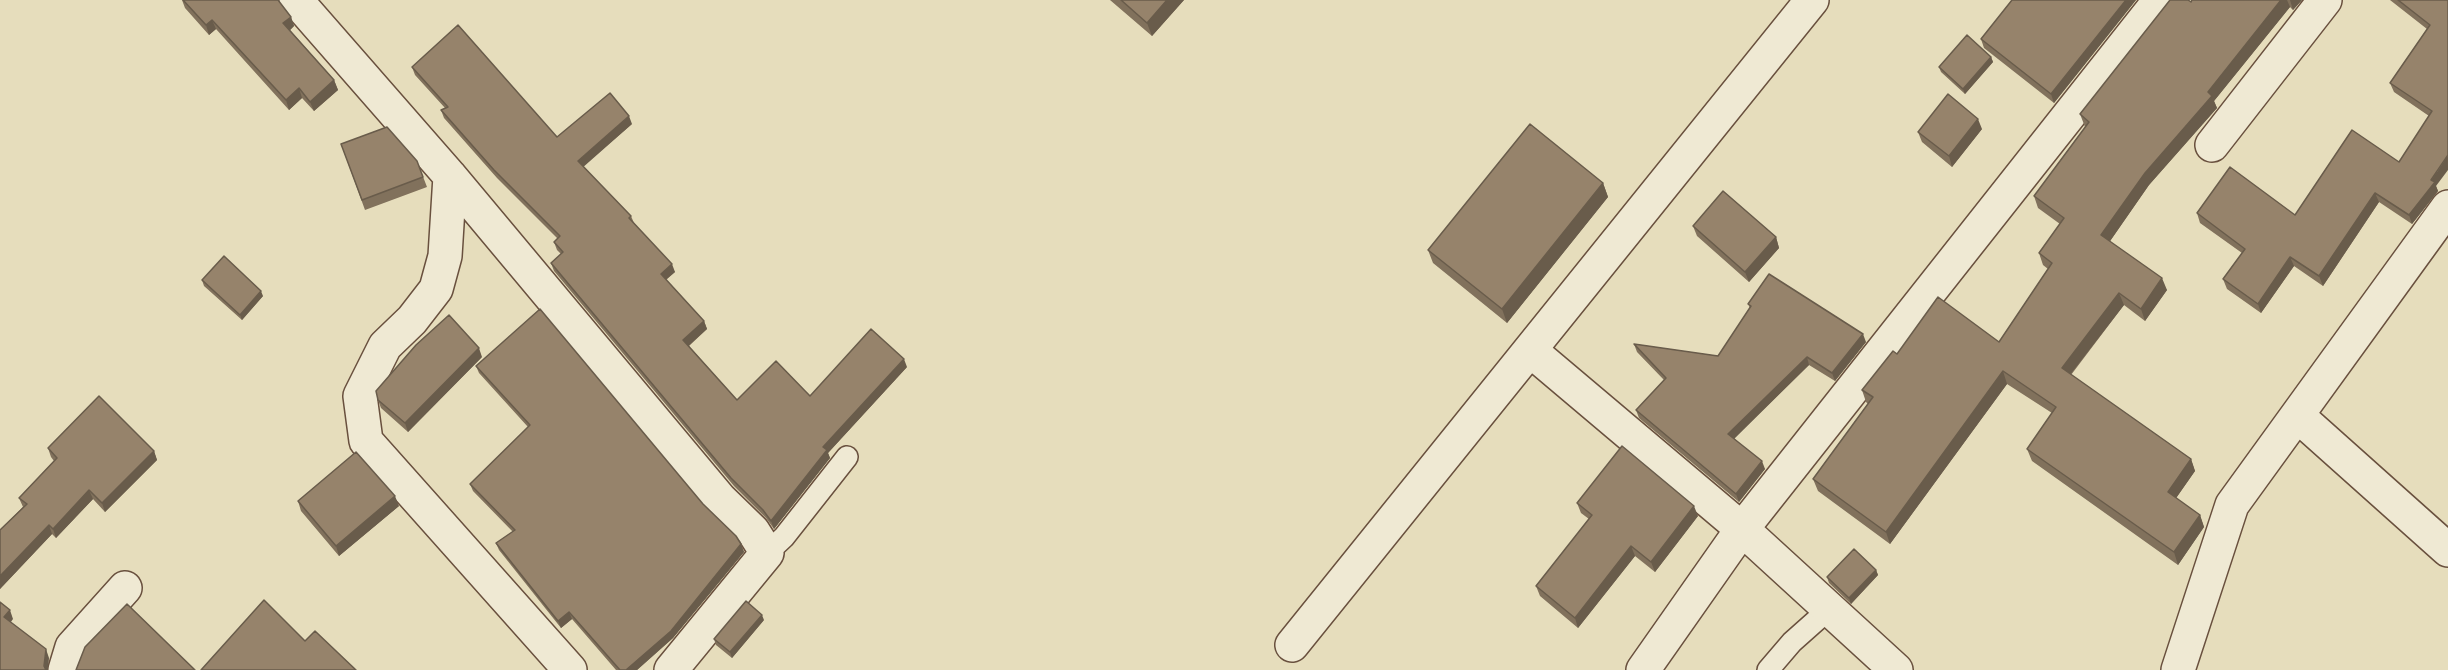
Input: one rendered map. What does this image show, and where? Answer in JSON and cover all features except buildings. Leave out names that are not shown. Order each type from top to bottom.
[{"type":"street","points":[[296,0],[450,176],[720,499],[753,531],[767,553],[671,670]]},
{"type":"street","points":[[1292,645],[1812,0]]},
{"type":"street","points":[[1643,670],[1742,529],[2160,0]]},
{"type":"street","points":[[2212,145],[2325,0]]},
{"type":"street","points":[[450,176],[445,256],[436,289],[412,320],[385,346],[360,396],[366,441],[570,670]]},
{"type":"street","points":[[2178,670],[2232,505],[2448,207]]},
{"type":"street","points":[[1530,350],[1742,529],[1896,670]]},
{"type":"street","points":[[2298,416],[2448,550]]},
{"type":"street","points":[[65,670],[72,647],[125,588]]},
{"type":"lane","points":[[767,553],[784,537],[847,457]]},
{"type":"lane","points":[[1768,670],[1792,642],[1828,610]]}]
